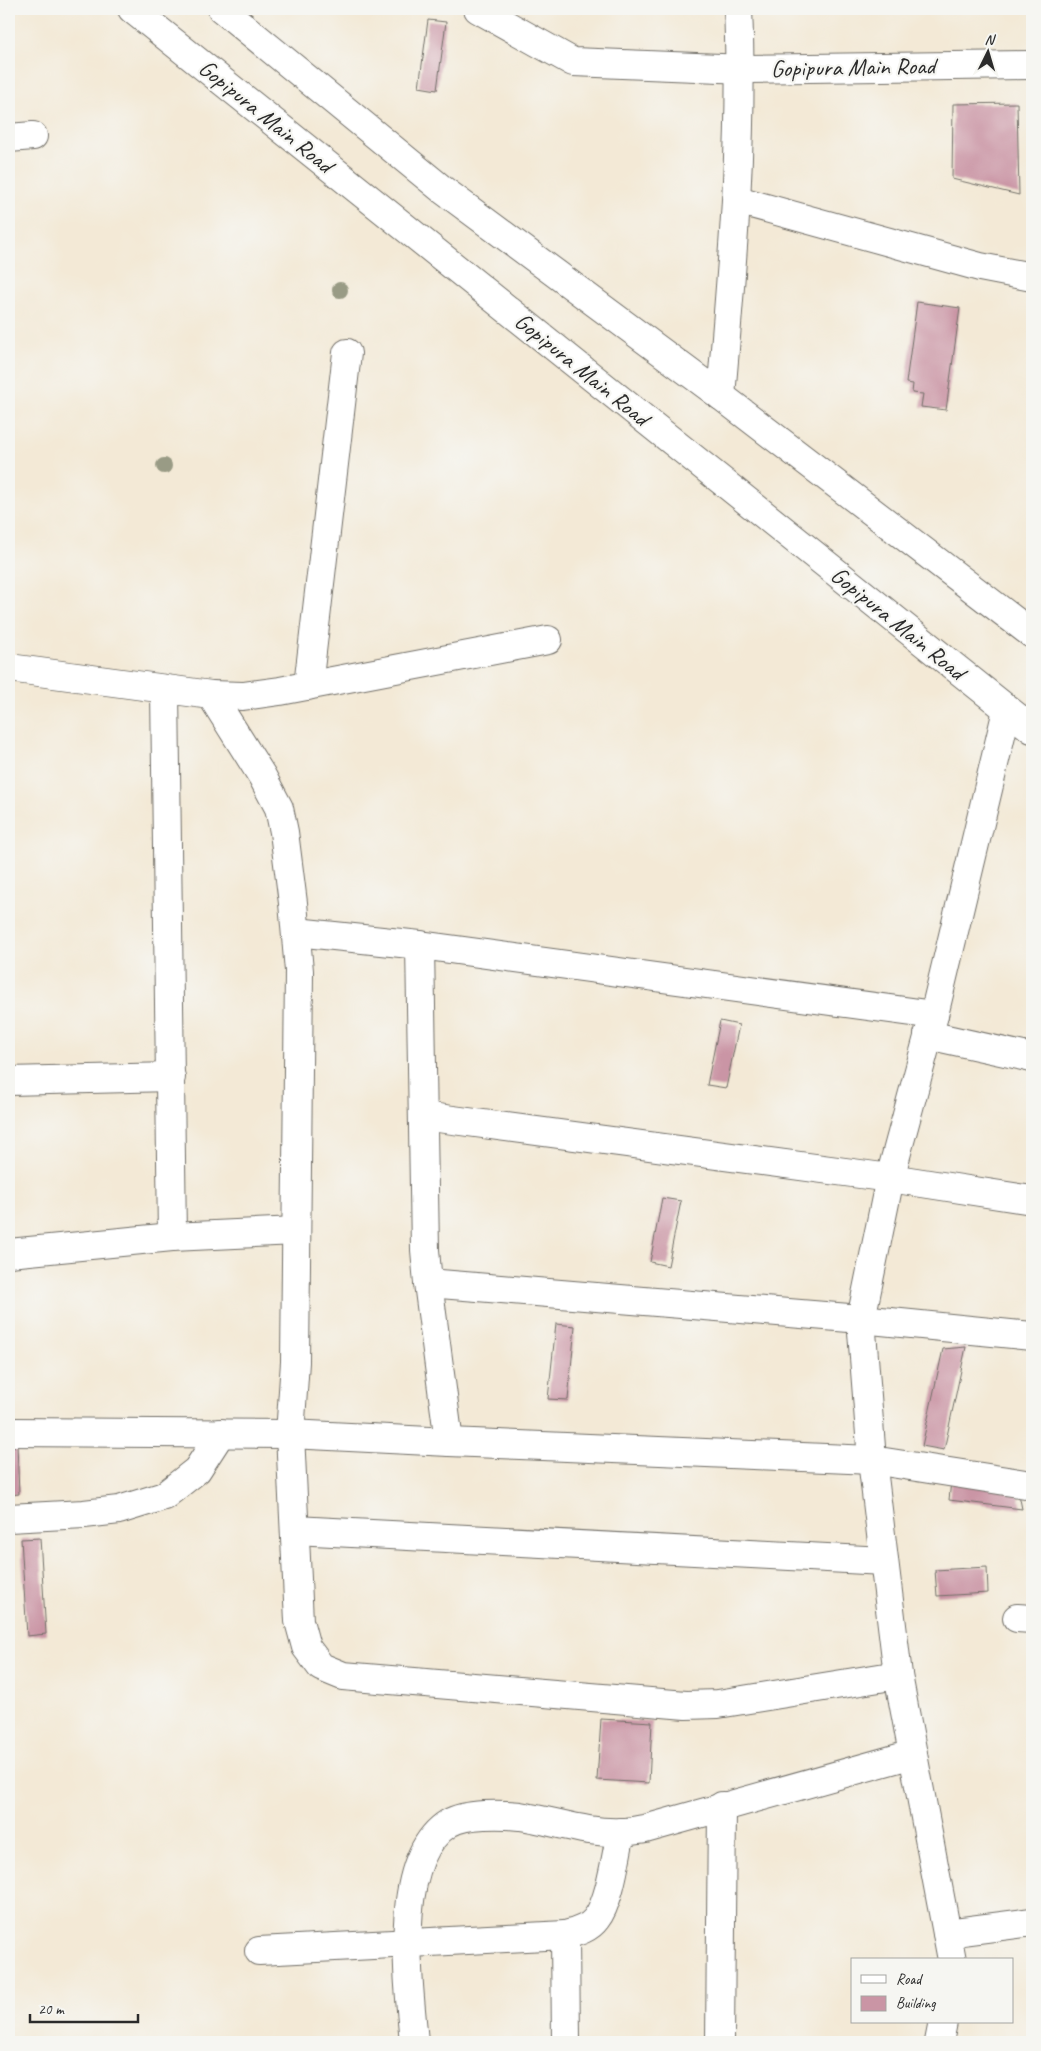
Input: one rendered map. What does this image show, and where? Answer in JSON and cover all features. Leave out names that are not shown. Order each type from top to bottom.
[{"type":"street","name":"Gopipura Main Road","points":[[132,9],[1032,729]]},
{"type":"street","points":[[222,9],[443,190],[721,396],[1032,634]]},
{"type":"street","name":"Gopipura Main Road","points":[[478,9],[573,62],[740,68],[1032,65]]},
{"type":"street","points":[[721,396],[737,200],[740,68],[738,9]]},
{"type":"street","points":[[737,200],[980,267],[1032,277]]},
{"type":"street","points":[[308,686],[347,353]]},
{"type":"street","points":[[9,668],[165,690],[243,696],[308,686],[548,640]]},
{"type":"street","points":[[165,690],[172,1237]]},
{"type":"street","points":[[211,695],[262,776],[278,808],[284,832],[296,932],[299,971],[295,1362],[290,1434],[299,1621],[306,1648],[321,1667],[343,1676],[686,1705],[718,1704],[898,1675]]},
{"type":"street","points":[[952,1958],[898,1675],[872,1460],[861,1320],[890,1178],[931,1025],[1007,710]]},
{"type":"street","points":[[296,932],[420,946],[931,1025],[1032,1058]]},
{"type":"street","points":[[420,946],[428,1283],[449,1442]]},
{"type":"street","points":[[9,1081],[171,1077]]},
{"type":"street","points":[[423,1116],[890,1178],[1032,1200]]},
{"type":"street","points":[[9,1253],[172,1237],[296,1231]]},
{"type":"street","points":[[428,1283],[1032,1336]]},
{"type":"street","points":[[9,1432],[290,1434],[872,1460],[1032,1485]]},
{"type":"street","points":[[9,1518],[119,1510],[164,1496],[196,1470],[221,1433]]},
{"type":"street","points":[[295,1530],[884,1561]]},
{"type":"street","points":[[414,2042],[406,1943],[414,1877],[422,1854],[435,1833],[451,1822],[492,1814],[520,1816],[600,1831],[621,1832],[645,1829],[913,1754]]},
{"type":"street","points":[[720,2042],[722,1806]]},
{"type":"street","points":[[259,1951],[565,1935],[582,1930],[595,1921],[604,1906],[621,1832]]},
{"type":"street","points":[[947,1933],[1032,1922]]},
{"type":"street","points":[[565,1935],[566,2042]]},
{"type":"street","points":[[939,2042],[943,2024]]},
{"type":"building","points":[[428,20],[446,22],[437,90],[419,87]]},
{"type":"building","points":[[1017,103],[1019,195],[952,179],[953,104]]},
{"type":"building","points":[[917,302],[960,308],[946,410],[921,407],[923,394],[912,393],[913,384],[906,383]]},
{"type":"building","points":[[720,1021],[739,1025],[726,1088],[707,1085]]},
{"type":"building","points":[[662,1198],[681,1201],[668,1266],[650,1262]]},
{"type":"building","points":[[556,1324],[575,1326],[568,1400],[548,1399]]},
{"type":"building","points":[[966,1347],[944,1450],[922,1446],[943,1349]]},
{"type":"building","points":[[9,1444],[17,1444],[19,1494],[9,1495]]},
{"type":"building","points":[[951,1481],[1018,1489],[1022,1509],[949,1500]]},
{"type":"building","points":[[40,1538],[46,1634],[27,1636],[21,1539]]},
{"type":"building","points":[[987,1567],[988,1593],[937,1596],[935,1570]]},
{"type":"building","points":[[601,1719],[652,1722],[649,1783],[597,1780]]}]
